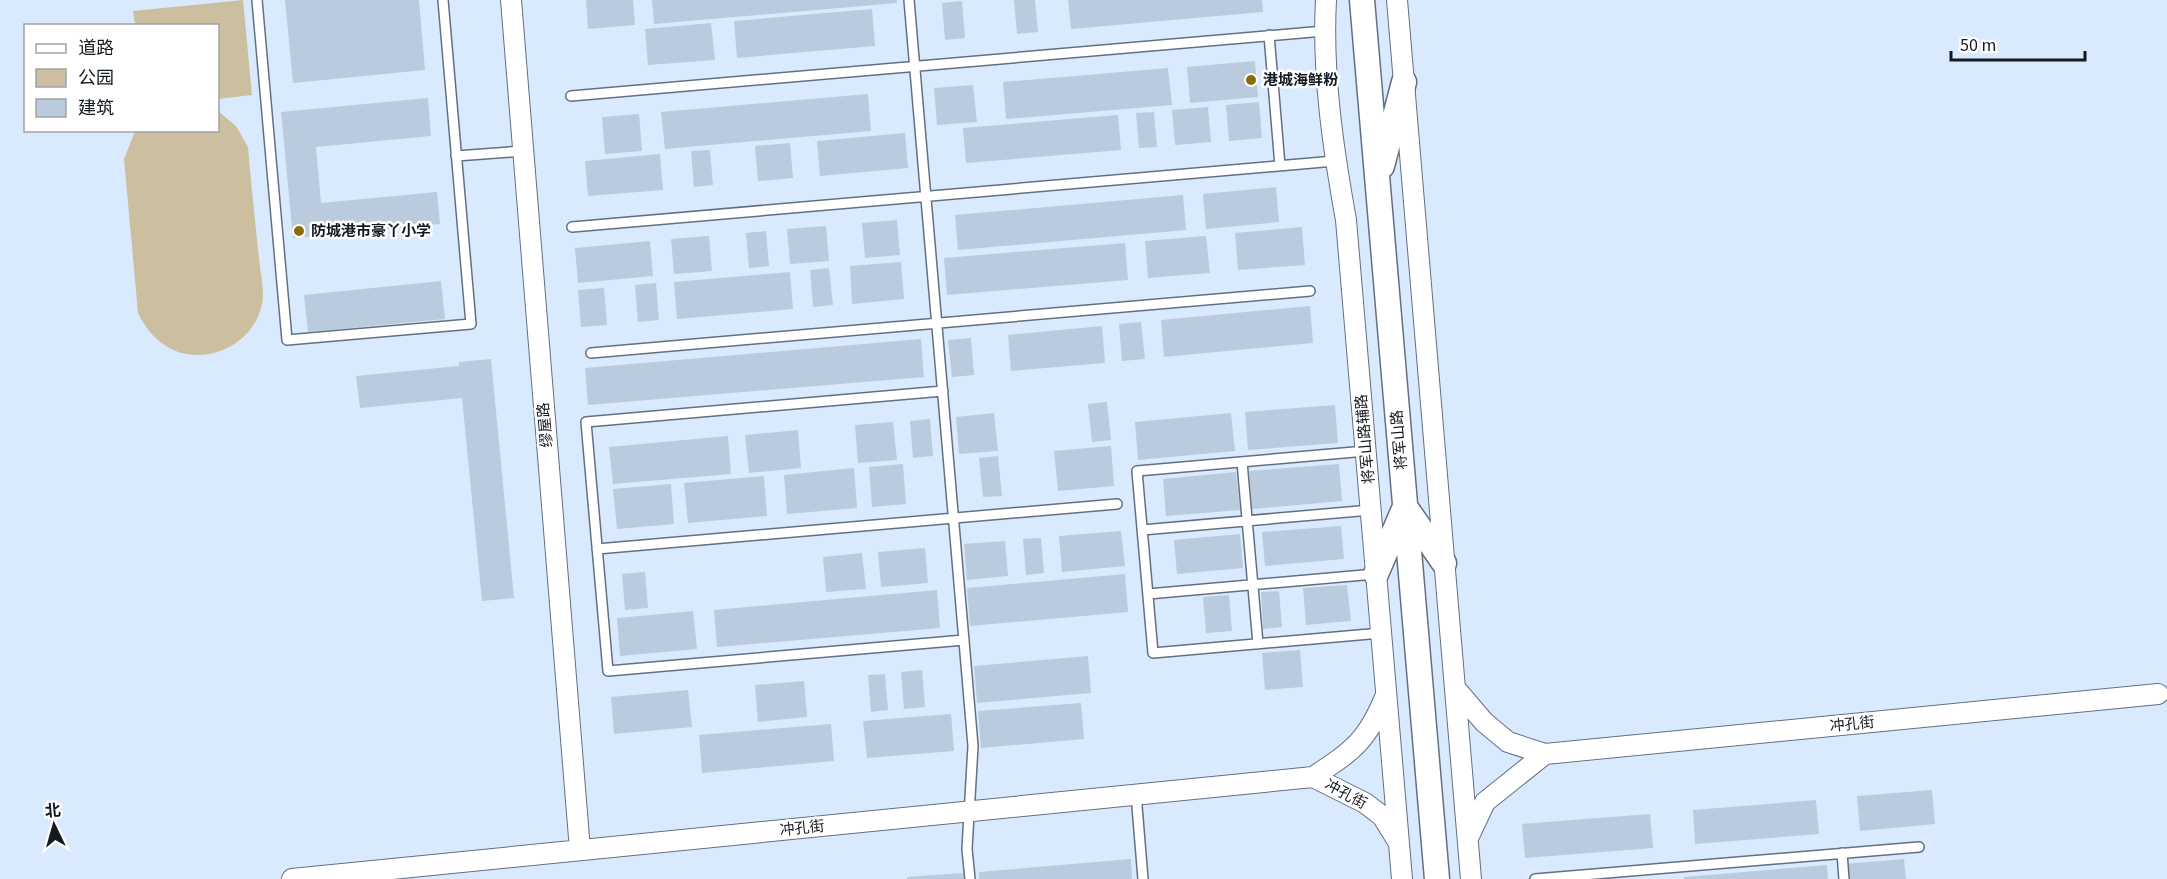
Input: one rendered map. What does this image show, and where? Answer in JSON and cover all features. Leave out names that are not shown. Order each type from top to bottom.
[{"type":"street","name":"缪屋路","points":[[511,0],[580,850]]},
{"type":"street","name":"将军山路辅路","points":[[1326,0],[1324,31],[1335,161],[1346,220],[1402,879]]},
{"type":"street","points":[[1397,0],[1471,879]]},
{"type":"street","name":"将军山路","points":[[1360,7],[1437,879]]},
{"type":"street","points":[[1377,183],[1404,82]]},
{"type":"street","points":[[1405,507],[1444,563]]},
{"type":"street","points":[[1376,574],[1405,507]]},
{"type":"street","name":"冲孔街","points":[[1455,688],[1484,722],[1508,742],[1545,754],[2158,694]]},
{"type":"street","name":"冲孔街","points":[[292,879],[1313,777],[1350,752],[1373,725],[1386,695]]},
{"type":"street","points":[[1468,838],[1485,802],[1545,754]]},
{"type":"street","name":"冲孔街","points":[[1313,777],[1382,816],[1399,843]]},
{"type":"lane","points":[[257,0],[287,340],[471,324],[443,0]]},
{"type":"lane","points":[[909,0],[973,746],[967,849],[970,879]]},
{"type":"lane","points":[[571,96],[1324,31]]},
{"type":"lane","points":[[1269,36],[1280,166]]},
{"type":"lane","points":[[456,156],[523,151]]},
{"type":"lane","points":[[572,227],[1335,161]]},
{"type":"lane","points":[[591,353],[1310,291]]},
{"type":"lane","points":[[943,391],[586,422],[608,671],[964,640]]},
{"type":"lane","points":[[1366,452],[1137,471],[1153,652],[1381,633]]},
{"type":"lane","points":[[1242,462],[1258,644]]},
{"type":"lane","points":[[597,549],[1117,504]]},
{"type":"lane","points":[[1142,530],[1371,510]]},
{"type":"lane","points":[[1148,594],[1376,574]]},
{"type":"lane","points":[[1136,794],[1143,879]]},
{"type":"lane","points":[[1536,879],[1919,847]]},
{"type":"lane","points":[[1842,854],[1844,879]]},
{"type":"lane","points":[[1663,868],[1664,879]]},
{"type":"green space","points":[[243,0],[252,95],[219,99],[219,24],[135,24],[133,11]]},
{"type":"green space","points":[[219,112],[236,126],[248,147],[263,287],[259,315],[238,342],[218,352],[185,354],[160,342],[142,321],[138,313],[124,159],[135,132],[219,132]]},
{"type":"building","points":[[285,0],[419,0],[425,70],[293,83]]},
{"type":"building","points":[[586,0],[633,0],[635,25],[588,29]]},
{"type":"building","points":[[652,0],[897,0],[897,3],[654,24]]},
{"type":"building","points":[[1014,0],[1035,0],[1038,32],[1017,34]]},
{"type":"building","points":[[1068,0],[1262,0],[1263,12],[1071,29]]},
{"type":"building","points":[[962,1],[965,38],[945,40],[942,3]]},
{"type":"building","points":[[872,9],[875,46],[737,58],[734,21]]},
{"type":"building","points":[[711,23],[715,60],[648,65],[645,29]]},
{"type":"building","points":[[1255,61],[1258,97],[1190,103],[1187,67]]},
{"type":"building","points":[[1168,68],[1172,105],[1006,119],[1003,82]]},
{"type":"building","points":[[973,85],[977,122],[937,125],[934,88]]},
{"type":"building","points":[[868,94],[871,131],[665,149],[661,112]]},
{"type":"building","points":[[428,98],[431,136],[316,147],[321,203],[437,192],[440,224],[293,238],[281,112]]},
{"type":"building","points":[[1259,102],[1262,138],[1229,141],[1226,105]]},
{"type":"building","points":[[1208,107],[1211,142],[1175,145],[1172,110]]},
{"type":"building","points":[[1154,112],[1157,147],[1139,148],[1136,113]]},
{"type":"building","points":[[639,114],[642,151],[605,154],[602,117]]},
{"type":"building","points":[[1118,115],[1121,150],[966,163],[963,128]]},
{"type":"building","points":[[905,133],[908,168],[820,176],[817,141]]},
{"type":"building","points":[[790,143],[793,178],[758,181],[755,146]]},
{"type":"building","points":[[710,150],[713,185],[694,187],[691,151]]},
{"type":"building","points":[[660,154],[663,190],[588,196],[585,161]]},
{"type":"building","points":[[1276,187],[1279,222],[1206,229],[1203,194]]},
{"type":"building","points":[[1183,195],[1186,230],[958,250],[955,215]]},
{"type":"building","points":[[897,220],[900,255],[865,258],[862,223]]},
{"type":"building","points":[[826,226],[829,261],[790,264],[787,229]]},
{"type":"building","points":[[1302,227],[1305,265],[1238,270],[1235,233]]},
{"type":"building","points":[[766,231],[769,266],[749,268],[746,233]]},
{"type":"building","points":[[709,236],[712,271],[674,274],[671,239]]},
{"type":"building","points":[[1206,236],[1210,273],[1148,278],[1145,241]]},
{"type":"building","points":[[650,241],[653,276],[578,283],[575,248]]},
{"type":"building","points":[[1125,243],[1128,280],[947,295],[944,258]]},
{"type":"building","points":[[901,262],[904,299],[852,304],[850,266]]},
{"type":"building","points":[[829,268],[833,305],[813,307],[810,270]]},
{"type":"building","points":[[790,272],[793,309],[677,319],[674,282]]},
{"type":"building","points":[[441,281],[445,319],[308,332],[304,295]]},
{"type":"building","points":[[656,283],[659,320],[638,322],[635,285]]},
{"type":"building","points":[[604,288],[607,325],[581,327],[578,290]]},
{"type":"building","points":[[1310,306],[1313,343],[1164,357],[1161,320]]},
{"type":"building","points":[[1141,322],[1145,359],[1122,361],[1119,324]]},
{"type":"building","points":[[1102,326],[1105,363],[1011,371],[1008,335]]},
{"type":"building","points":[[971,338],[974,375],[952,377],[948,340]]},
{"type":"building","points":[[921,339],[924,377],[588,405],[585,368]]},
{"type":"building","points":[[491,359],[514,598],[482,601],[462,398],[360,408],[356,376],[459,366],[459,362]]},
{"type":"building","points":[[1107,402],[1111,440],[1092,442],[1088,404]]},
{"type":"building","points":[[1335,405],[1338,443],[1248,450],[1245,412]]},
{"type":"building","points":[[994,413],[998,451],[959,454],[956,417]]},
{"type":"building","points":[[1231,413],[1235,451],[1138,460],[1135,422]]},
{"type":"building","points":[[930,419],[933,456],[913,458],[910,421]]},
{"type":"building","points":[[893,422],[897,460],[858,463],[855,425]]},
{"type":"building","points":[[798,430],[801,468],[749,473],[745,435]]},
{"type":"building","points":[[728,436],[731,474],[613,484],[609,447]]},
{"type":"building","points":[[1111,446],[1114,486],[1058,491],[1054,451]]},
{"type":"building","points":[[998,456],[1002,496],[983,497],[979,458]]},
{"type":"building","points":[[903,464],[906,504],[872,507],[869,467]]},
{"type":"building","points":[[1339,464],[1342,501],[1252,509],[1249,471]]},
{"type":"building","points":[[854,468],[857,508],[787,514],[784,475]]},
{"type":"building","points":[[1236,472],[1240,510],[1166,516],[1163,479]]},
{"type":"building","points":[[764,476],[767,516],[688,523],[684,483]]},
{"type":"building","points":[[671,484],[674,524],[617,529],[613,489]]},
{"type":"building","points":[[1341,526],[1344,559],[1265,566],[1262,532]]},
{"type":"building","points":[[1121,531],[1125,566],[1062,572],[1059,536]]},
{"type":"building","points":[[1240,534],[1243,568],[1177,574],[1174,540]]},
{"type":"building","points":[[1041,538],[1044,573],[1026,575],[1023,539]]},
{"type":"building","points":[[1005,541],[1008,576],[967,580],[964,544]]},
{"type":"building","points":[[925,548],[928,583],[881,587],[878,552]]},
{"type":"building","points":[[862,553],[866,589],[826,592],[823,557]]},
{"type":"building","points":[[645,572],[648,608],[625,610],[622,574]]},
{"type":"building","points":[[1125,574],[1128,612],[970,626],[967,588]]},
{"type":"building","points":[[1347,585],[1351,621],[1306,625],[1303,588]]},
{"type":"building","points":[[937,590],[940,628],[717,647],[714,610]]},
{"type":"building","points":[[1279,591],[1282,627],[1263,629],[1261,592]]},
{"type":"building","points":[[1229,595],[1232,631],[1206,633],[1203,597]]},
{"type":"building","points":[[693,611],[697,649],[620,656],[617,618]]},
{"type":"building","points":[[1300,650],[1303,687],[1265,690],[1262,653]]},
{"type":"building","points":[[1088,656],[1091,693],[977,703],[974,666]]},
{"type":"building","points":[[922,670],[925,707],[904,709],[901,672]]},
{"type":"building","points":[[885,674],[888,710],[871,712],[868,675]]},
{"type":"building","points":[[804,681],[807,717],[758,722],[755,685]]},
{"type":"building","points":[[688,690],[692,727],[614,734],[611,697]]},
{"type":"building","points":[[1081,703],[1084,739],[981,748],[978,711]]},
{"type":"building","points":[[951,714],[954,751],[867,758],[863,721]]},
{"type":"building","points":[[831,724],[834,761],[702,773],[699,735]]},
{"type":"building","points":[[1932,790],[1935,824],[1860,831],[1857,796]]},
{"type":"building","points":[[1816,800],[1819,834],[1695,844],[1693,810]]},
{"type":"building","points":[[1650,814],[1653,848],[1525,858],[1522,824]]},
{"type":"building","points":[[1131,859],[1132,879],[979,879],[979,872]]},
{"type":"building","points":[[1904,859],[1906,879],[1846,879],[1845,864]]},
{"type":"building","points":[[1827,865],[1828,879],[1684,879],[1684,877]]},
{"type":"building","points":[[963,873],[964,879],[907,879],[907,877]]},
{"type":"place","name":"港城海鲜粉","points":[[1251,80]]},
{"type":"place","name":"防城港市豪丫小学","points":[[299,231]]}]
